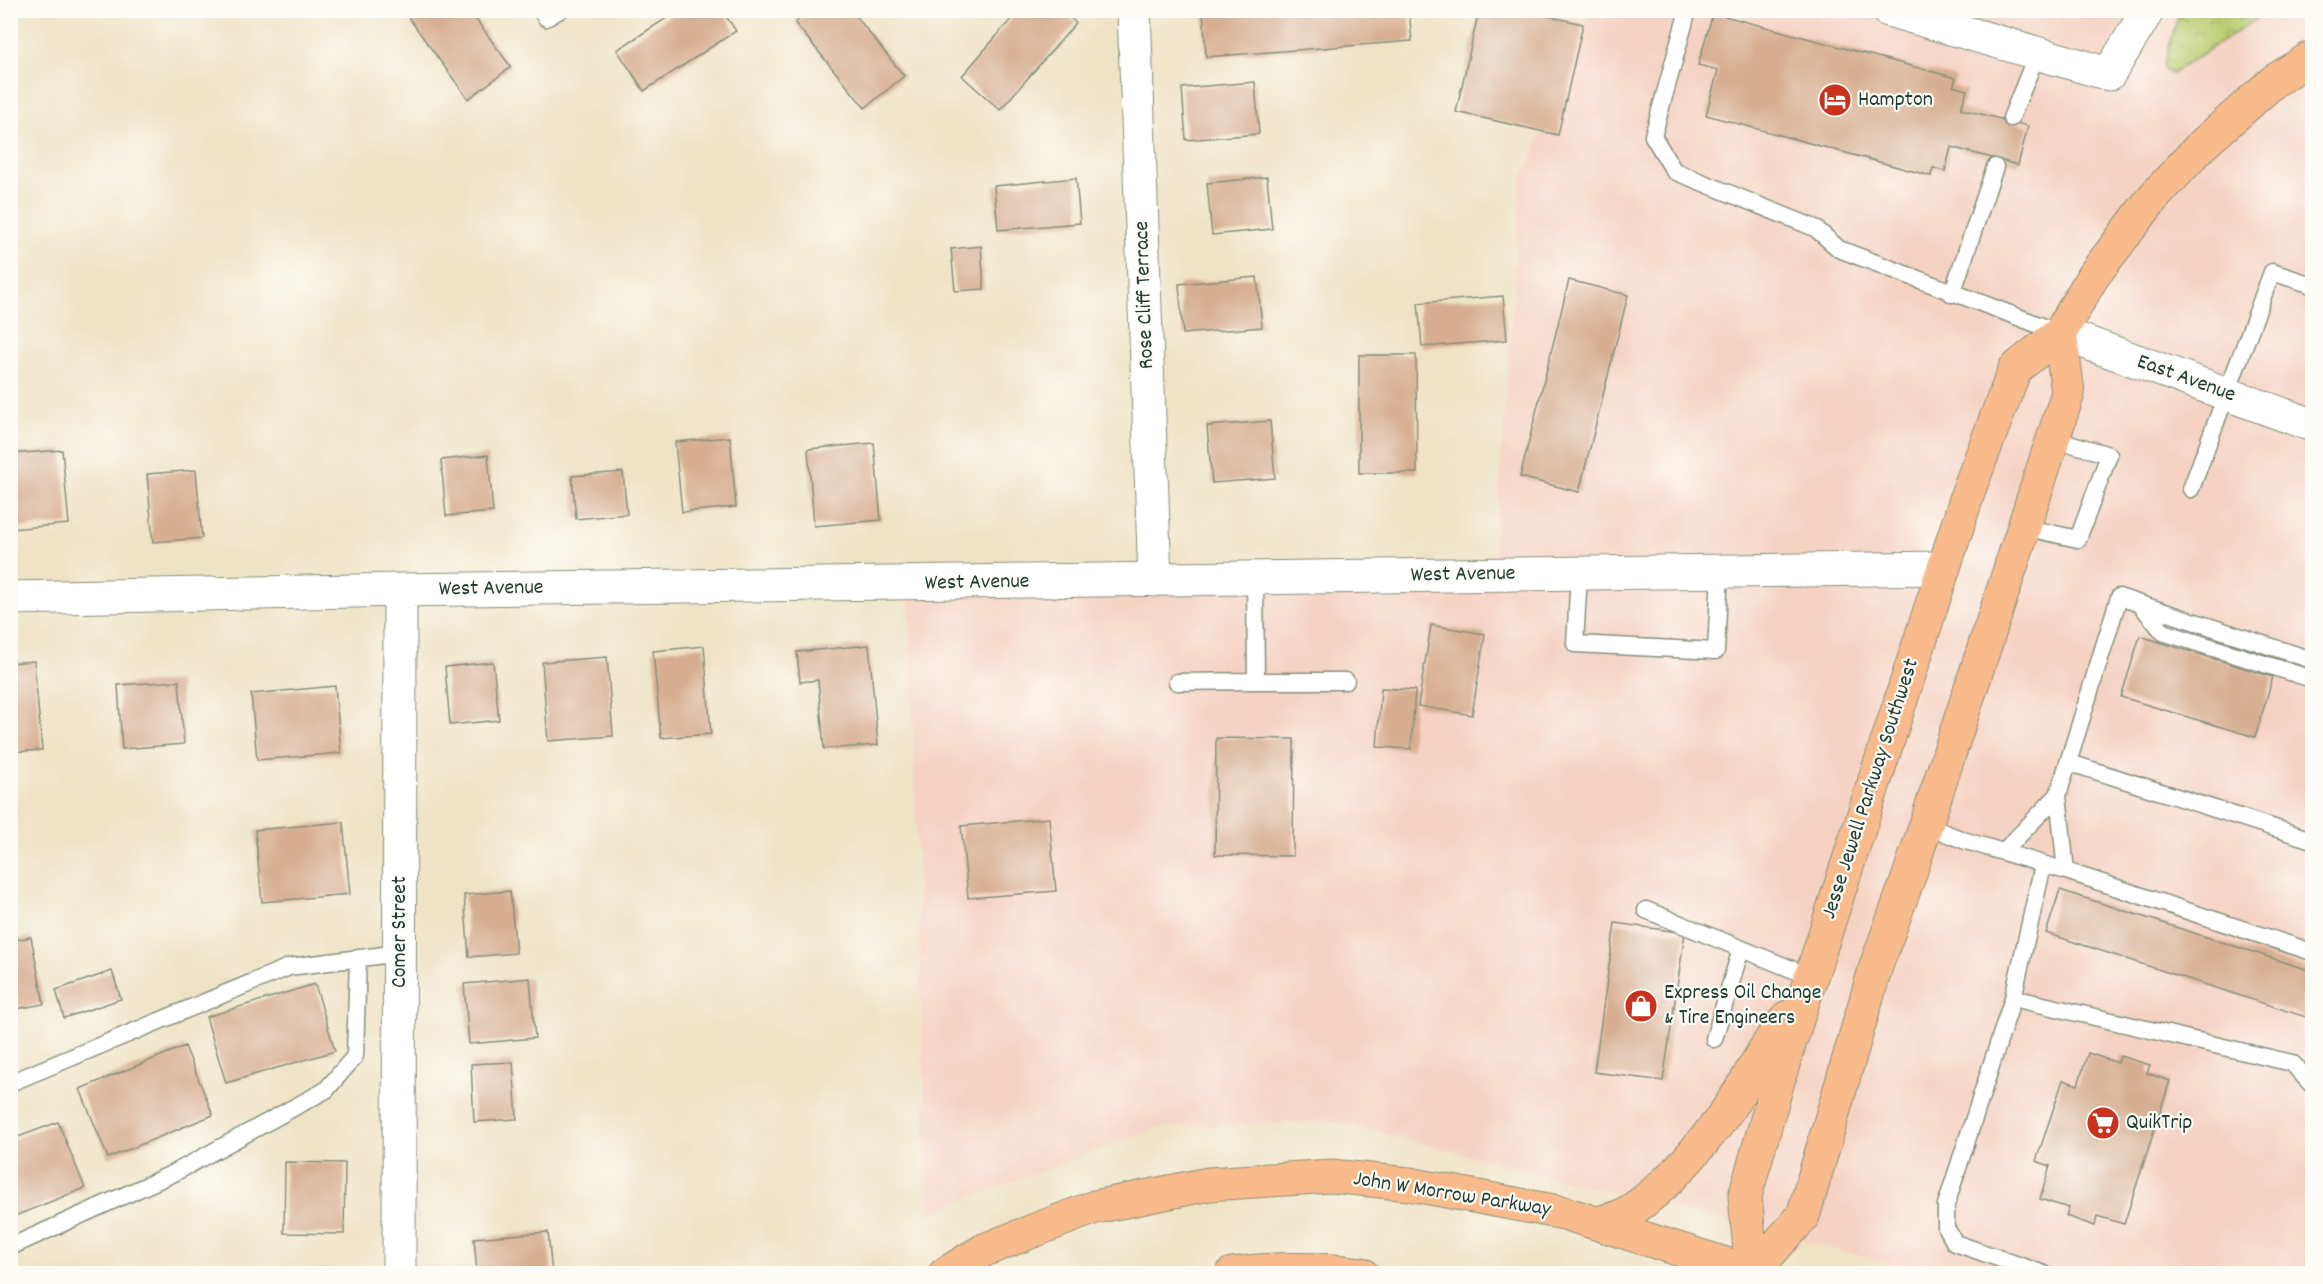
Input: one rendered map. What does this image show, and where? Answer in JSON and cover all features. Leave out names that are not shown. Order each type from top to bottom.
[{"type":"main road","name":"Jesse Jewell Parkway Southwest","points":[[1753,1273],[1745,1196],[1807,988],[1943,568],[1971,484],[2015,369],[2060,333],[2093,276],[2152,199],[2201,146],[2274,81],[2313,57]]},
{"type":"main road","points":[[1753,1273],[1803,1216],[1876,966],[1888,938],[2068,393],[2060,333]]},
{"type":"main road","points":[[1596,1223],[1622,1216],[1645,1200],[1671,1176],[1729,1109],[1777,1030],[1807,988]]},
{"type":"main road","name":"John W Morrow Parkway","points":[[945,1274],[984,1250],[1095,1207],[1209,1184],[1331,1176],[1409,1184],[1564,1214],[1753,1273]]},
{"type":"main road","points":[[1232,1274],[1265,1269],[1337,1270],[1362,1274]]},
{"type":"street","name":"Rose Cliff Terrace","points":[[1134,10],[1155,580]]},
{"type":"street","points":[[1888,10],[2109,74],[2148,10]]},
{"type":"street","name":"East Avenue","points":[[2060,333],[2313,425]]},
{"type":"street","name":"West Avenue","points":[[10,598],[400,590],[1943,568]]},
{"type":"street","name":"Comer Street","points":[[399,1274],[400,590]]},
{"type":"lane","points":[[541,10],[546,18],[560,10]]},
{"type":"lane","points":[[1688,10],[1653,136],[1674,171],[1815,228],[1839,249],[1952,294],[2060,333]]},
{"type":"lane","points":[[2011,118],[2037,54]]},
{"type":"lane","points":[[1952,294],[1995,167]]},
{"type":"lane","points":[[2191,489],[2272,272],[2313,285]]},
{"type":"lane","points":[[2023,527],[2078,539],[2109,455],[2052,438]]},
{"type":"lane","points":[[1579,574],[1575,644],[1716,651],[1720,571]]},
{"type":"lane","points":[[1255,578],[1256,681]]},
{"type":"lane","points":[[2004,851],[2058,795],[2070,763],[2119,597],[2313,660]]},
{"type":"lane","points":[[2141,604],[2163,632],[2313,679]]},
{"type":"lane","points":[[1177,682],[1346,681]]},
{"type":"lane","points":[[2070,763],[2313,840]]},
{"type":"lane","points":[[2058,795],[2066,871]]},
{"type":"lane","points":[[1925,825],[1963,840],[2004,851],[2313,952]]},
{"type":"lane","points":[[2043,865],[2013,998],[1946,1205],[1946,1228],[1955,1243],[2044,1274]]},
{"type":"lane","points":[[1646,910],[1742,949],[1807,988]]},
{"type":"lane","points":[[1714,1039],[1742,949]]},
{"type":"lane","points":[[10,1083],[289,967],[400,953]]},
{"type":"lane","points":[[10,1247],[174,1173],[326,1090],[355,1056],[358,958]]},
{"type":"lane","points":[[2013,998],[2292,1063],[2313,1085]]},
{"type":"shaded area","points":[[1591,11],[2312,11],[2312,1273],[1918,1273],[1908,1268],[1333,1121],[1157,1128],[928,1214],[909,597],[1492,580],[1521,183]]},
{"type":"green space","points":[[2180,10],[2269,11],[2171,74],[2164,70],[2163,66]]},
{"type":"building","points":[[403,10],[469,10],[511,67],[468,99]]},
{"type":"building","points":[[679,10],[722,10],[736,31],[644,91],[617,50]]},
{"type":"building","points":[[810,10],[851,10],[904,76],[865,108],[795,23]]},
{"type":"building","points":[[1019,10],[1061,10],[1076,23],[1000,110],[962,76]]},
{"type":"building","points":[[1203,10],[1409,10],[1412,41],[1206,57]]},
{"type":"building","points":[[1479,10],[1521,10],[1583,24],[1558,135],[1456,112]]},
{"type":"building","points":[[1713,13],[1956,78],[1953,86],[1967,90],[1961,109],[2028,126],[2018,165],[1951,147],[1945,171],[1933,168],[1931,176],[1706,115],[1718,70],[1698,65]]},
{"type":"building","points":[[1255,82],[1259,134],[1186,140],[1182,88]]},
{"type":"building","points":[[1267,177],[1272,229],[1212,235],[1207,183]]},
{"type":"building","points":[[1076,178],[1080,223],[998,230],[994,186]]},
{"type":"building","points":[[981,246],[984,289],[955,291],[951,249]]},
{"type":"building","points":[[1257,277],[1262,327],[1183,334],[1179,284]]},
{"type":"building","points":[[1569,280],[1628,295],[1579,492],[1520,477]]},
{"type":"building","points":[[1503,296],[1507,340],[1422,347],[1418,303]]},
{"type":"building","points":[[1359,355],[1416,355],[1417,473],[1359,473]]},
{"type":"building","points":[[1270,421],[1275,478],[1212,483],[1207,426]]},
{"type":"building","points":[[730,437],[736,507],[682,512],[675,442]]},
{"type":"building","points":[[874,443],[881,520],[814,526],[808,449]]},
{"type":"building","points":[[62,450],[69,524],[10,529],[10,454]]},
{"type":"building","points":[[488,455],[493,512],[446,516],[441,460]]},
{"type":"building","points":[[196,470],[202,538],[153,542],[147,474]]},
{"type":"building","points":[[623,472],[627,514],[576,519],[572,476]]},
{"type":"building","points":[[1431,625],[1485,634],[1472,715],[1418,706]]},
{"type":"building","points":[[2140,636],[2273,677],[2255,737],[2121,697]]},
{"type":"building","points":[[869,645],[878,745],[824,749],[818,680],[800,682],[797,652]]},
{"type":"building","points":[[704,646],[711,734],[661,738],[653,651]]},
{"type":"building","points":[[607,657],[613,736],[548,741],[542,662]]},
{"type":"building","points":[[34,661],[42,750],[10,752],[10,663]]},
{"type":"building","points":[[493,662],[499,720],[450,725],[445,667]]},
{"type":"building","points":[[179,681],[184,744],[122,749],[118,685]]},
{"type":"building","points":[[335,686],[341,753],[257,760],[251,694]]},
{"type":"building","points":[[1381,688],[1415,690],[1411,749],[1377,747]]},
{"type":"building","points":[[1216,738],[1294,739],[1293,856],[1215,855]]},
{"type":"building","points":[[1049,818],[1056,891],[968,898],[961,826]]},
{"type":"building","points":[[343,822],[350,894],[262,902],[255,830]]},
{"type":"building","points":[[2060,890],[2312,971],[2312,1019],[2046,933]]},
{"type":"building","points":[[510,891],[516,953],[469,957],[464,895]]},
{"type":"building","points":[[1615,923],[1685,933],[1663,1081],[1594,1072]]},
{"type":"building","points":[[31,937],[44,1004],[10,1010],[10,941]]},
{"type":"building","points":[[112,971],[121,999],[64,1018],[56,990]]},
{"type":"building","points":[[530,978],[535,1038],[469,1044],[464,984]]},
{"type":"building","points":[[315,984],[335,1051],[226,1083],[206,1017]]},
{"type":"building","points":[[185,1046],[213,1115],[108,1158],[80,1089]]},
{"type":"building","name":"QuikTrip","points":[[2088,1053],[2118,1063],[2120,1056],[2150,1065],[2147,1073],[2170,1081],[2124,1224],[2097,1216],[2095,1226],[2066,1216],[2069,1208],[2040,1199],[2050,1166],[2036,1161],[2063,1080],[2078,1085]]},
{"type":"building","points":[[513,1062],[517,1119],[474,1122],[471,1064]]},
{"type":"building","points":[[58,1122],[85,1188],[10,1218],[10,1140]]},
{"type":"building","points":[[285,1162],[345,1163],[344,1234],[284,1233]]},
{"type":"building","points":[[548,1232],[552,1274],[477,1274],[474,1238]]},
{"type":"building","points":[[339,1269],[339,1274],[301,1274],[301,1272]]},
{"type":"place","name":"Hampton","points":[[1835,100]]},
{"type":"place","name":"Express Oil Change & Tire Engineers","points":[[1641,1006]]},
{"type":"place","name":"QuikTrip","points":[[2103,1123]]}]
